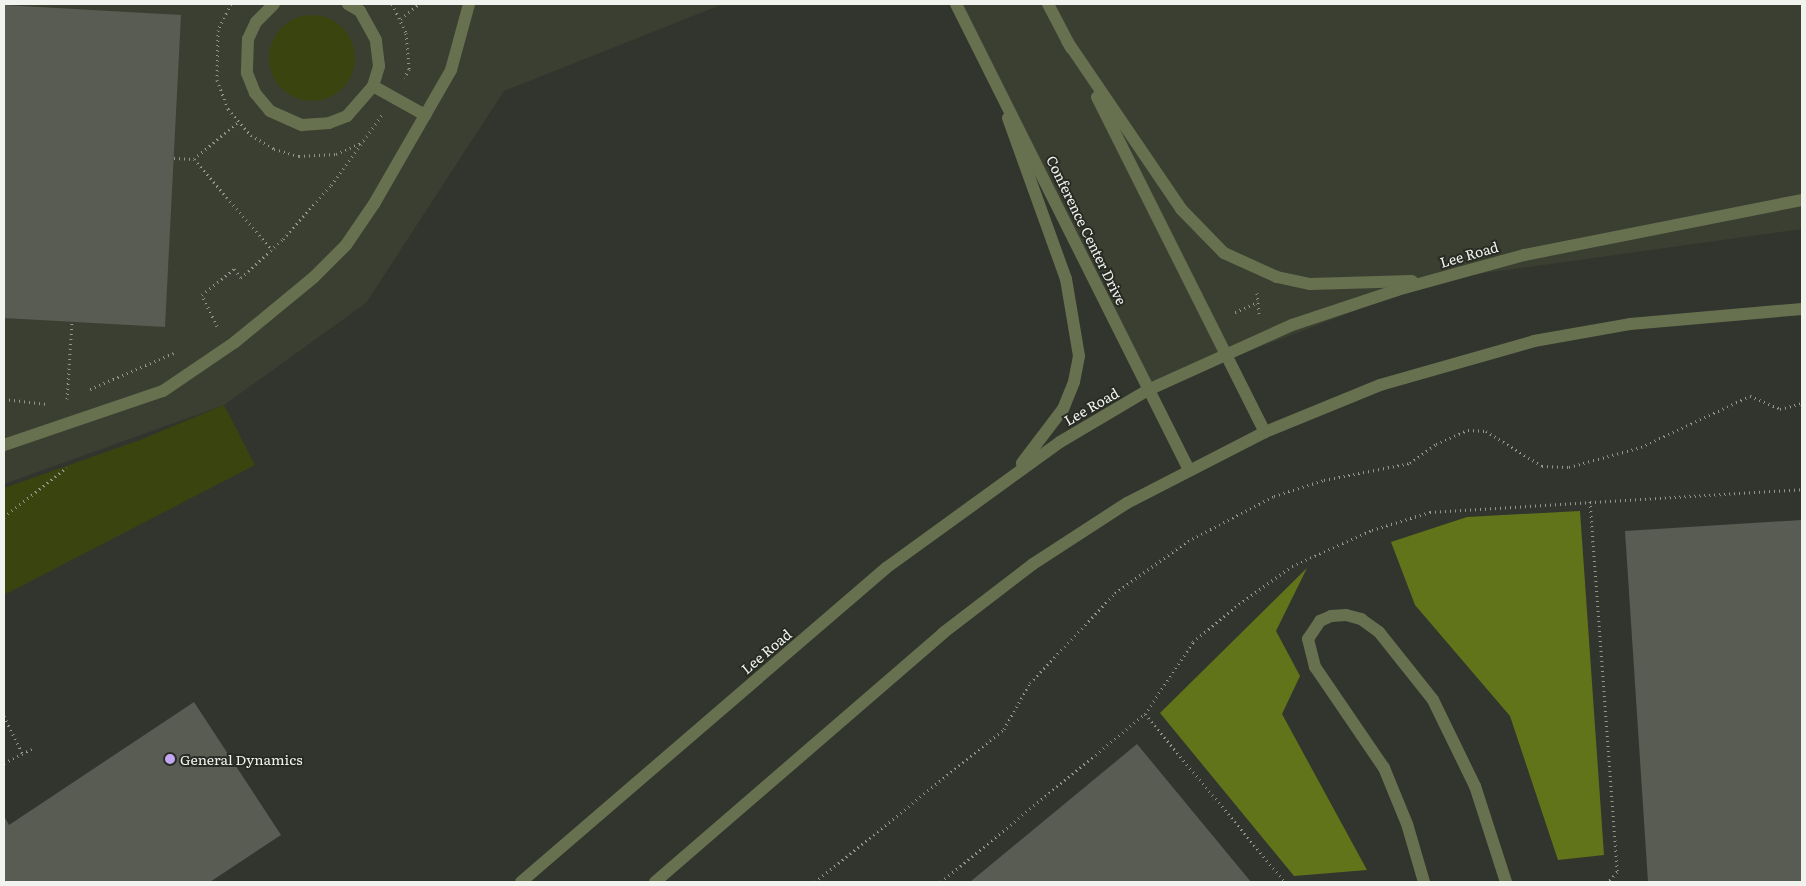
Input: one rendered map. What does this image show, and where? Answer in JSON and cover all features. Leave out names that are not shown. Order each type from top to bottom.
[{"type":"street","points":[[274,4],[256,22],[245,57],[255,93],[270,111],[302,125],[329,123],[362,103],[373,86],[379,66],[376,40],[360,11],[348,4]]},
{"type":"street","points":[[4,445],[163,390],[264,320],[346,245],[390,179],[452,70],[469,4]]},
{"type":"street","name":"Conference Center Drive","points":[[956,4],[985,58],[1148,390],[1190,470]]},
{"type":"street","points":[[1048,4],[1265,432]]},
{"type":"street","points":[[1067,41],[1181,209],[1224,253],[1277,277],[1310,284],[1435,280]]},
{"type":"street","points":[[985,58],[1064,272],[1074,305],[1080,356],[1062,409],[1013,474]]},
{"type":"street","points":[[373,86],[425,115]]},
{"type":"street","name":"Lee Road","points":[[521,882],[886,568],[1013,474],[1148,390],[1226,353],[1292,325],[1435,280],[1524,255],[1802,200]]},
{"type":"street","points":[[655,882],[943,634],[1033,564],[1127,503],[1265,432],[1380,385],[1534,341],[1630,324],[1802,309]]},
{"type":"street","points":[[1424,882],[1407,824],[1384,768],[1315,667],[1308,639],[1320,621],[1331,616],[1346,615],[1361,619],[1378,632],[1433,700],[1475,786],[1506,882]]},
{"type":"path","points":[[392,4],[401,19],[406,34]]},
{"type":"path","points":[[401,19],[419,4]]},
{"type":"path","points":[[174,158],[194,159],[239,121]]},
{"type":"path","points":[[211,332],[218,328],[202,295],[234,269],[241,278],[272,250],[331,185],[363,142]]},
{"type":"path","points":[[194,159],[272,250]]},
{"type":"path","points":[[1256,288],[1259,317]]},
{"type":"path","points":[[1235,312],[1258,302]]},
{"type":"path","points":[[67,399],[72,322]]},
{"type":"path","points":[[84,391],[184,348]]},
{"type":"path","points":[[60,402],[76,394]]},
{"type":"path","points":[[815,882],[1004,729],[1030,683],[1115,593],[1188,541],[1274,496],[1324,480],[1410,463],[1436,444],[1468,430],[1486,431],[1542,466],[1569,466],[1641,447],[1750,396],[1780,409],[1802,403]]},
{"type":"path","points":[[4,399],[54,405]]},
{"type":"path","points":[[4,517],[67,467]]},
{"type":"path","points":[[941,882],[1145,714],[1193,642],[1292,566],[1372,530],[1430,512],[1590,501],[1802,490]]},
{"type":"path","points":[[1590,501],[1617,872],[1608,882]]},
{"type":"path","points":[[1145,714],[1285,882]]},
{"type":"path","points":[[4,716],[22,754]]},
{"type":"path","points":[[4,763],[33,748]]},
{"type":"shaded area","points":[[4,4],[723,4],[504,91],[366,303],[224,405],[4,484]]},
{"type":"shaded area","points":[[953,4],[1802,4],[1802,229],[1435,280],[1148,390]]},
{"type":"green space","points":[[312,15],[328,19],[342,28],[351,42],[355,58],[351,74],[342,88],[328,97],[312,101],[296,97],[282,88],[273,74],[269,58],[273,42],[282,28],[296,19]]},
{"type":"green space","points":[[224,405],[255,465],[4,595],[4,488],[140,440]]},
{"type":"green space","points":[[1580,511],[1604,855],[1558,860],[1510,716],[1415,605],[1391,542],[1467,517]]},
{"type":"green space","points":[[1307,568],[1276,631],[1300,676],[1282,714],[1367,870],[1294,876],[1160,713]]},
{"type":"building","points":[[4,5],[181,15],[165,327],[4,318]]},
{"type":"building","points":[[1802,520],[1802,882],[1648,882],[1625,531]]},
{"type":"building","name":"General Dynamics","points":[[194,702],[281,835],[210,882],[4,882],[4,816],[9,825]]},
{"type":"building","points":[[1137,744],[1251,882],[970,882]]},
{"type":"place","name":"General Dynamics","points":[[170,759]]}]
